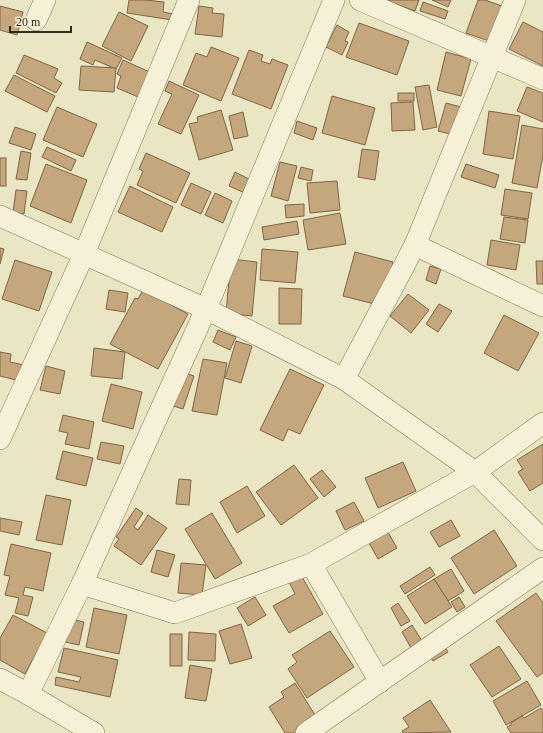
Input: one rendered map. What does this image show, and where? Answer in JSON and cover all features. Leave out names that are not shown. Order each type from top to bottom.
[{"type":"street","points":[[36,20],[45,0]]},
{"type":"street","points":[[0,439],[84,254],[189,0]]},
{"type":"street","points":[[28,694],[82,584],[206,309],[334,0]]},
{"type":"street","points":[[360,0],[543,79]]},
{"type":"street","points":[[344,379],[415,245],[515,0]]},
{"type":"street","points":[[0,216],[206,309],[344,379],[475,472],[543,540]]},
{"type":"street","points":[[415,245],[543,306]]},
{"type":"street","points":[[82,584],[175,614],[311,564],[475,472],[543,422]]},
{"type":"street","points":[[311,564],[380,682]]},
{"type":"street","points":[[306,733],[543,568]]},
{"type":"street","points":[[0,679],[94,733]]},
{"type":"building","points":[[129,0],[164,2],[163,12],[173,14],[172,20],[127,13]]},
{"type":"building","points":[[385,0],[419,0],[415,11]]},
{"type":"building","points":[[432,0],[451,0],[448,7]]},
{"type":"building","points":[[478,0],[485,0],[502,6],[489,41],[466,33]]},
{"type":"building","points":[[423,2],[448,11],[445,19],[420,11]]},
{"type":"building","points":[[0,6],[23,12],[17,35],[0,30]]},
{"type":"building","points":[[199,6],[213,8],[212,13],[224,14],[222,37],[195,34]]},
{"type":"building","points":[[119,12],[148,26],[131,61],[102,46]]},
{"type":"building","points":[[523,22],[543,32],[543,66],[509,49]]},
{"type":"building","points":[[359,23],[409,41],[397,75],[346,57]]},
{"type":"building","points":[[337,25],[349,32],[345,41],[348,42],[342,55],[326,47]]},
{"type":"building","points":[[87,42],[122,58],[116,69],[95,60],[93,65],[80,59]]},
{"type":"building","points":[[211,47],[239,58],[221,101],[183,85],[196,53],[207,57]]},
{"type":"building","points":[[249,50],[263,55],[261,61],[270,64],[272,59],[288,65],[271,109],[232,94]]},
{"type":"building","points":[[446,52],[471,59],[461,96],[437,90]]},
{"type":"building","points":[[24,55],[58,69],[54,78],[62,83],[56,93],[16,73]]},
{"type":"building","points":[[123,60],[154,74],[143,99],[117,88],[121,76],[117,74]]},
{"type":"building","points":[[81,66],[116,68],[114,92],[79,90]]},
{"type":"building","points":[[14,75],[55,96],[47,112],[5,91]]},
{"type":"building","points":[[169,81],[199,95],[181,134],[158,124],[172,94],[165,91]]},
{"type":"building","points":[[429,85],[437,127],[423,130],[415,87]]},
{"type":"building","points":[[527,87],[543,93],[543,122],[517,111]]},
{"type":"building","points":[[398,93],[414,93],[414,101],[398,101]]},
{"type":"building","points":[[332,96],[375,108],[365,145],[322,133]]},
{"type":"building","points":[[413,102],[415,130],[392,131],[391,103]]},
{"type":"building","points":[[446,103],[461,107],[454,135],[438,131]]},
{"type":"building","points":[[57,107],[97,124],[83,157],[43,140]]},
{"type":"building","points":[[221,110],[233,150],[199,160],[189,124],[198,122],[197,117]]},
{"type":"building","points":[[489,111],[520,116],[513,159],[483,154]]},
{"type":"building","points":[[243,112],[248,136],[234,139],[229,116]]},
{"type":"building","points":[[297,121],[317,128],[313,140],[294,133]]},
{"type":"building","points":[[522,125],[543,129],[543,155],[537,188],[512,183]]},
{"type":"building","points":[[15,127],[36,134],[31,150],[9,143]]},
{"type":"building","points":[[47,147],[76,160],[71,171],[42,157]]},
{"type":"building","points":[[362,149],[379,151],[375,180],[358,177]]},
{"type":"building","points":[[21,151],[31,153],[27,180],[16,179]]},
{"type":"building","points":[[146,153],[190,173],[176,203],[137,185],[143,171],[139,169]]},
{"type":"building","points":[[0,158],[6,158],[6,186],[0,186]]},
{"type":"building","points":[[280,162],[297,166],[288,201],[271,196]]},
{"type":"building","points":[[46,164],[87,180],[71,223],[30,206]]},
{"type":"building","points":[[466,164],[499,175],[495,188],[461,177]]},
{"type":"building","points":[[301,167],[313,170],[311,181],[298,178]]},
{"type":"building","points":[[235,172],[251,180],[245,193],[229,186]]},
{"type":"building","points":[[337,181],[340,210],[310,213],[307,183]]},
{"type":"building","points":[[191,183],[211,192],[201,214],[181,205]]},
{"type":"building","points":[[130,186],[173,207],[162,232],[118,212]]},
{"type":"building","points":[[505,189],[532,193],[528,219],[501,215]]},
{"type":"building","points":[[16,190],[27,191],[24,214],[13,212]]},
{"type":"building","points":[[215,193],[232,201],[223,223],[205,215]]},
{"type":"building","points":[[304,204],[304,216],[286,218],[285,205]]},
{"type":"building","points":[[340,213],[346,244],[308,250],[303,220]]},
{"type":"building","points":[[504,217],[528,220],[525,243],[500,239]]},
{"type":"building","points":[[297,221],[299,234],[264,240],[262,227]]},
{"type":"building","points":[[491,240],[520,245],[516,270],[487,265]]},
{"type":"building","points":[[0,248],[4,249],[0,264]]},
{"type":"building","points":[[262,249],[298,252],[295,283],[260,280]]},
{"type":"building","points":[[355,252],[393,262],[382,306],[343,296]]},
{"type":"building","points":[[231,259],[257,262],[252,316],[226,313]]},
{"type":"building","points":[[15,260],[52,272],[39,311],[2,299]]},
{"type":"building","points":[[536,261],[543,261],[543,284],[537,284]]},
{"type":"building","points":[[430,266],[441,269],[436,284],[426,280]]},
{"type":"building","points":[[279,288],[302,289],[301,324],[279,324]]},
{"type":"building","points":[[109,290],[128,293],[125,312],[106,309]]},
{"type":"building","points":[[143,290],[188,314],[158,369],[110,344],[135,298],[138,299]]},
{"type":"building","points":[[408,294],[429,310],[411,333],[390,316]]},
{"type":"building","points":[[439,304],[452,311],[438,332],[426,324]]},
{"type":"building","points":[[504,315],[539,333],[518,371],[484,353]]},
{"type":"building","points":[[218,330],[236,337],[230,350],[213,342]]},
{"type":"building","points":[[236,341],[252,346],[241,383],[225,378]]},
{"type":"building","points":[[94,348],[125,352],[122,379],[91,376]]},
{"type":"building","points":[[0,352],[11,354],[10,362],[24,365],[20,381],[0,376]]},
{"type":"building","points":[[203,359],[227,363],[217,415],[192,411]]},
{"type":"building","points":[[46,366],[65,371],[60,394],[40,390]]},
{"type":"building","points":[[290,369],[324,385],[300,434],[288,429],[283,441],[260,430]]},
{"type":"building","points":[[182,372],[194,376],[183,409],[170,405]]},
{"type":"building","points":[[111,384],[142,392],[133,429],[102,421]]},
{"type":"building","points":[[63,415],[94,422],[89,449],[65,444],[68,433],[59,431]]},
{"type":"building","points":[[101,442],[124,446],[120,464],[97,459]]},
{"type":"building","points":[[543,444],[543,483],[530,491],[518,472],[523,469],[517,460]]},
{"type":"building","points":[[63,451],[93,458],[86,486],[56,479]]},
{"type":"building","points":[[403,462],[416,491],[378,508],[365,478]]},
{"type":"building","points":[[294,465],[318,498],[281,525],[256,492]]},
{"type":"building","points":[[322,470],[336,487],[324,497],[310,479]]},
{"type":"building","points":[[179,479],[191,480],[189,505],[176,504]]},
{"type":"building","points":[[247,486],[265,516],[237,533],[220,502]]},
{"type":"building","points":[[46,495],[71,500],[62,545],[36,540]]},
{"type":"building","points":[[354,502],[364,521],[345,530],[336,511]]},
{"type":"building","points":[[136,508],[143,513],[134,527],[138,530],[148,515],[167,528],[141,565],[114,546],[119,539],[116,537]]},
{"type":"building","points":[[212,513],[242,563],[215,579],[185,529]]},
{"type":"building","points":[[0,518],[22,522],[19,535],[0,531]]},
{"type":"building","points":[[451,520],[460,536],[439,547],[430,532]]},
{"type":"building","points":[[494,530],[517,566],[474,594],[451,558]]},
{"type":"building","points":[[388,532],[397,548],[378,559],[369,543]]},
{"type":"building","points":[[11,544],[51,553],[43,591],[25,587],[23,595],[33,597],[28,616],[15,613],[19,598],[5,595],[10,576],[4,575]]},
{"type":"building","points":[[157,550],[175,555],[168,577],[151,572]]},
{"type":"building","points":[[181,563],[206,565],[202,595],[178,593]]},
{"type":"building","points":[[430,567],[435,575],[405,594],[400,586]]},
{"type":"building","points":[[451,569],[464,591],[448,601],[434,579]]},
{"type":"building","points":[[301,575],[323,614],[289,633],[273,606],[295,594],[289,582]]},
{"type":"building","points":[[434,579],[452,607],[425,624],[407,596]]},
{"type":"building","points":[[536,593],[543,603],[543,673],[537,677],[496,621]]},
{"type":"building","points":[[255,597],[266,615],[248,626],[237,608]]},
{"type":"building","points":[[459,597],[465,607],[457,612],[451,602]]},
{"type":"building","points":[[398,603],[410,621],[401,626],[391,608]]},
{"type":"building","points":[[94,608],[127,615],[119,654],[86,647]]},
{"type":"building","points":[[13,615],[47,633],[25,674],[0,660],[0,638]]},
{"type":"building","points":[[70,619],[84,622],[79,645],[65,642]]},
{"type":"building","points":[[241,624],[252,658],[230,664],[219,631]]},
{"type":"building","points":[[412,625],[422,641],[411,648],[402,632]]},
{"type":"building","points":[[330,631],[354,667],[307,698],[288,669],[297,662],[292,655]]},
{"type":"building","points":[[189,632],[216,634],[215,661],[188,660]]},
{"type":"building","points":[[170,634],[182,634],[182,666],[170,666]]},
{"type":"building","points":[[441,641],[448,652],[433,661],[426,650]]},
{"type":"building","points":[[499,646],[521,679],[492,697],[470,665]]},
{"type":"building","points":[[64,648],[118,660],[110,697],[55,685],[56,677],[79,682],[81,677],[58,672]]},
{"type":"building","points":[[190,665],[212,669],[206,701],[185,698]]},
{"type":"building","points":[[527,681],[541,705],[506,725],[493,701]]},
{"type":"building","points":[[295,683],[317,718],[293,733],[285,733],[269,707],[284,697],[281,692]]},
{"type":"building","points":[[430,700],[451,732],[403,733],[402,731],[409,727],[403,718]]},
{"type":"building","points":[[541,708],[543,711],[543,733],[511,733],[507,727],[511,725],[511,723],[522,716],[524,718]]}]
